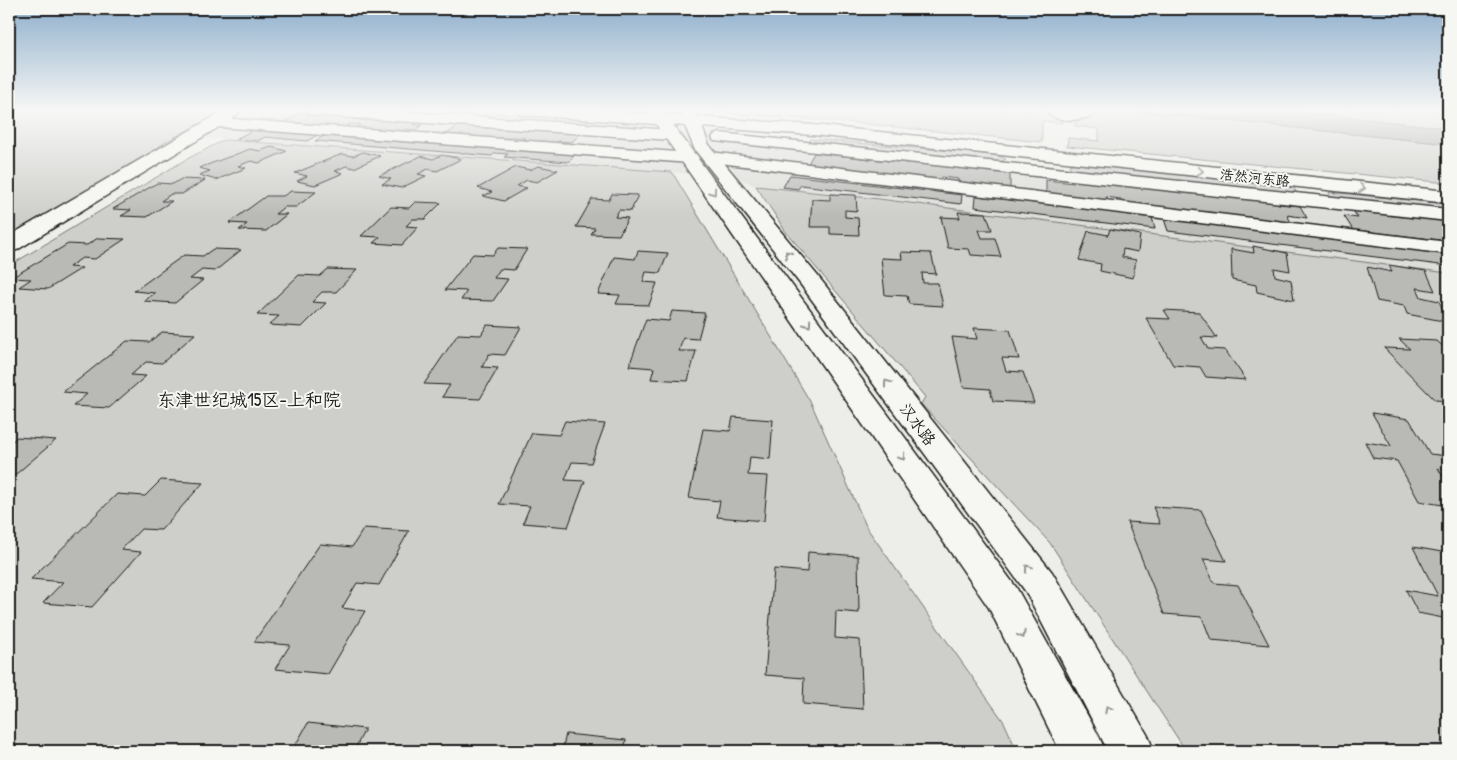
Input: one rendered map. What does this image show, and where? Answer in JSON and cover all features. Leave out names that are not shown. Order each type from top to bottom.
[{"type":"main road","points":[[9,245],[176,145]]},
{"type":"main road","points":[[576,145],[707,152],[1024,161],[1321,201],[1448,215]]},
{"type":"main road","name":"汉水路","points":[[701,145],[815,288],[1039,582],[1132,751]]},
{"type":"main road","points":[[707,152],[723,145]]},
{"type":"main road","name":"浩然河东路","points":[[918,145],[1024,161],[1310,182],[1448,197]]},
{"type":"main road","name":"浩然河东路","points":[[1078,145],[1448,183]]},
{"type":"main road","points":[[707,152],[1024,196],[1448,248]]},
{"type":"main road","name":"汉水路","points":[[707,152],[1003,598],[1083,751]]},
{"type":"main road","points":[[1024,161],[1024,196]]},
{"type":"main road","points":[[1310,182],[1342,235]]},
{"type":"shaded area","points":[[9,145],[160,145],[139,162],[9,239]]},
{"type":"shaded area","points":[[213,145],[301,145],[672,172],[811,403],[867,528],[1004,722],[1017,751],[9,751],[9,266],[185,160]]},
{"type":"shaded area","points":[[307,145],[855,145],[1448,207],[1448,273],[879,199],[756,186],[736,177]]},
{"type":"shaded area","points":[[832,145],[886,145],[996,155],[1006,159],[997,163]]},
{"type":"shaded area","points":[[1448,145],[1448,183],[1067,146]]},
{"type":"shaded area","points":[[1075,163],[1279,184],[1294,188],[1297,193],[1081,172],[1071,169],[1069,165]]},
{"type":"shaded area","points":[[756,186],[879,199],[1448,273],[1448,751],[1186,751],[1050,543],[921,404],[925,397],[786,232]]},
{"type":"shaded area","points":[[1329,192],[1448,204],[1448,212],[1340,200],[1330,196]]},
{"type":"building","points":[[368,145],[470,145],[576,154],[568,162],[504,157],[508,154],[495,153],[492,156]]},
{"type":"building","points":[[271,147],[287,151],[259,163],[251,161],[238,166],[246,168],[216,180],[199,175],[210,171],[199,168],[250,149],[260,151]]},
{"type":"building","points":[[363,152],[380,156],[354,168],[346,166],[335,171],[343,173],[315,185],[297,181],[307,176],[295,173],[342,154],[353,156]]},
{"type":"building","points":[[814,153],[908,163],[910,160],[1010,170],[1010,190],[957,184],[958,179],[941,177],[940,182],[806,167]]},
{"type":"building","points":[[442,155],[461,159],[437,171],[428,169],[418,174],[426,176],[401,188],[382,184],[391,179],[379,176],[421,156],[433,159]]},
{"type":"building","points":[[538,166],[558,170],[537,182],[527,180],[517,186],[527,188],[504,201],[483,196],[492,192],[478,188],[516,167],[530,170]]},
{"type":"building","points":[[790,175],[962,195],[961,204],[801,185],[798,189],[783,187]]},
{"type":"building","points":[[1074,177],[1276,201],[1278,204],[1300,206],[1307,218],[1287,215],[1293,226],[1121,205],[1120,199],[1106,197],[1107,202],[1046,195],[1046,180],[1074,183]]},
{"type":"building","points":[[181,179],[205,180],[182,194],[171,194],[161,201],[172,201],[147,217],[121,216],[131,210],[113,209],[157,183],[173,184]]},
{"type":"building","points":[[291,191],[316,192],[296,207],[284,207],[275,214],[287,214],[266,231],[239,230],[247,224],[229,223],[266,196],[283,196]]},
{"type":"building","points":[[612,194],[638,195],[631,211],[619,210],[615,217],[628,218],[619,235],[591,234],[595,228],[576,227],[592,199],[609,200]]},
{"type":"building","points":[[830,194],[856,195],[857,211],[845,210],[845,217],[858,218],[859,235],[830,234],[830,227],[810,227],[812,199],[830,200]]},
{"type":"building","points":[[976,196],[1152,217],[1155,229],[975,207]]},
{"type":"building","points":[[415,202],[441,203],[425,219],[413,219],[406,226],[418,227],[402,245],[373,243],[380,237],[361,236],[391,207],[409,208]]},
{"type":"building","points":[[1351,208],[1448,219],[1448,241],[1353,230],[1344,216],[1358,218]]},
{"type":"building","points":[[958,212],[986,213],[992,230],[979,230],[982,238],[995,238],[1001,257],[971,255],[969,249],[948,248],[941,217],[960,218]]},
{"type":"building","points":[[1164,219],[1448,253],[1448,266],[1168,231]]},
{"type":"building","points":[[1110,229],[1140,235],[1138,252],[1123,249],[1122,257],[1136,260],[1133,278],[1100,271],[1101,264],[1079,260],[1088,231],[1108,235]]},
{"type":"building","points":[[98,238],[125,239],[95,259],[82,258],[69,267],[82,268],[48,289],[19,287],[31,279],[11,278],[68,244],[87,245]]},
{"type":"building","points":[[1253,246],[1287,253],[1290,271],[1274,268],[1275,276],[1291,280],[1294,300],[1257,292],[1256,285],[1232,280],[1231,249],[1254,253]]},
{"type":"building","points":[[498,248],[527,249],[514,270],[500,269],[494,278],[508,279],[493,301],[461,300],[467,291],[445,290],[473,254],[493,255]]},
{"type":"building","points":[[213,249],[241,250],[215,271],[202,270],[190,279],[203,280],[175,303],[144,301],[155,293],[134,291],[184,255],[203,256]]},
{"type":"building","points":[[638,251],[668,253],[660,273],[646,272],[643,282],[657,283],[649,305],[616,304],[620,295],[598,294],[614,257],[635,259]]},
{"type":"building","points":[[901,252],[931,253],[936,274],[922,273],[923,283],[938,283],[943,306],[909,304],[907,296],[885,295],[881,258],[902,259]]},
{"type":"building","points":[[1389,265],[1426,271],[1435,291],[1417,288],[1421,297],[1439,301],[1448,322],[1407,314],[1404,306],[1377,301],[1367,267],[1392,272]]},
{"type":"building","points":[[328,269],[357,270],[336,292],[322,292],[312,302],[326,303],[302,327],[269,325],[279,316],[257,315],[299,275],[320,276]]},
{"type":"building","points":[[1164,310],[1199,312],[1217,338],[1201,337],[1208,349],[1225,350],[1246,380],[1206,377],[1200,367],[1173,365],[1146,318],[1170,319]]},
{"type":"building","points":[[672,311],[705,313],[698,339],[683,338],[679,351],[696,351],[688,381],[651,379],[654,368],[629,366],[646,319],[669,321]]},
{"type":"building","points":[[487,325],[521,327],[505,355],[489,354],[482,367],[498,368],[480,399],[442,397],[450,385],[424,384],[458,334],[481,335]]},
{"type":"building","points":[[974,328],[1010,330],[1019,359],[1002,358],[1006,371],[1023,372],[1034,403],[993,401],[990,389],[963,387],[952,337],[977,339]]},
{"type":"building","points":[[162,332],[195,334],[162,363],[146,362],[131,375],[146,376],[109,408],[73,406],[87,394],[63,392],[127,341],[149,342]]},
{"type":"building","points":[[1399,339],[1437,341],[1448,351],[1448,401],[1435,400],[1384,348],[1410,349]]},
{"type":"building","points":[[1372,413],[1409,419],[1430,454],[1448,456],[1448,470],[1438,468],[1448,485],[1448,506],[1419,501],[1397,461],[1373,458],[1365,442],[1391,446]]},
{"type":"building","points":[[733,417],[773,420],[770,459],[750,457],[748,475],[768,476],[764,521],[717,517],[720,501],[689,498],[703,429],[730,431]]},
{"type":"building","points":[[565,421],[605,424],[591,463],[572,462],[565,480],[585,481],[568,527],[523,523],[530,506],[499,504],[532,433],[559,435]]},
{"type":"building","points":[[17,437],[56,440],[9,480],[9,444]]},
{"type":"building","points":[[161,480],[203,483],[161,530],[141,529],[121,550],[141,552],[92,607],[43,603],[63,582],[31,579],[117,494],[145,496]]},
{"type":"building","points":[[1153,507],[1201,510],[1226,561],[1203,559],[1214,583],[1238,585],[1269,645],[1211,640],[1202,617],[1164,614],[1127,522],[1160,524]]},
{"type":"building","points":[[364,528],[409,531],[379,585],[357,583],[342,608],[365,611],[328,674],[275,669],[290,645],[254,642],[320,544],[352,547]]},
{"type":"building","points":[[1413,547],[1448,553],[1448,619],[1418,613],[1406,590],[1438,596]]},
{"type":"building","points":[[808,552],[858,556],[859,613],[836,611],[835,638],[860,640],[863,709],[803,704],[804,678],[765,675],[774,569],[807,572]]},
{"type":"building","points":[[308,723],[365,729],[354,751],[292,751]]},
{"type":"building","points":[[566,734],[626,740],[624,751],[562,751]]},
{"type":"district","name":"东津世纪城15区-上和院","points":[[249,399]]}]
